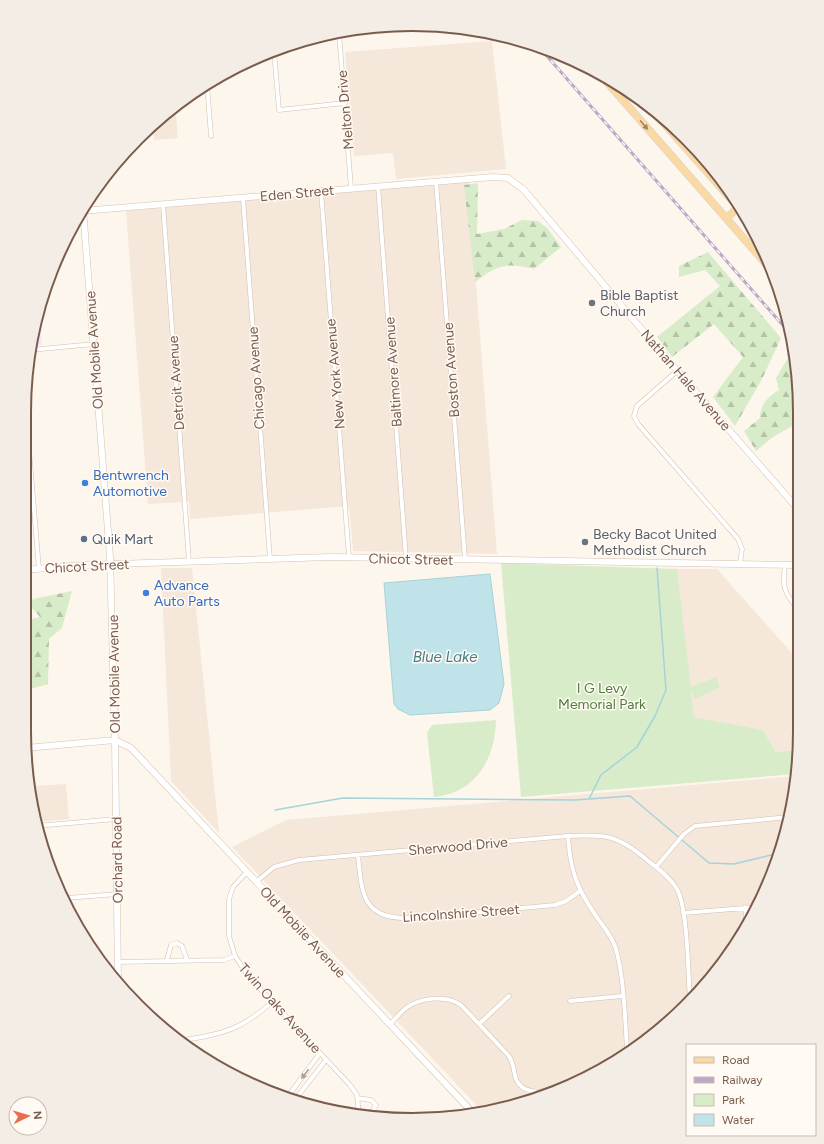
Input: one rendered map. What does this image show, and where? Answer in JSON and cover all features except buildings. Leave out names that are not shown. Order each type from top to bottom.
[{"type":"main road","points":[[613,88],[760,257]]},
{"type":"main road","points":[[687,149],[712,177]]},
{"type":"main road","name":"Eden Street","points":[[89,210],[493,177],[503,177],[512,180]]},
{"type":"main road","name":"Nathan Hale Avenue","points":[[512,180],[524,190],[677,371],[793,503]]},
{"type":"main road","points":[[727,218],[735,210]]},
{"type":"main road","name":"Old Mobile Avenue","points":[[84,218],[111,564],[115,740],[131,748],[469,1109]]},
{"type":"main road","name":"Chicot Street","points":[[31,570],[111,564],[349,558],[793,565]]},
{"type":"main road","points":[[32,747],[115,740]]},
{"type":"main road","name":"Orchard Road","points":[[115,740],[118,974]]},
{"type":"street","name":"Melton Drive","points":[[339,38],[351,188]]},
{"type":"street","points":[[274,57],[279,110],[345,103]]},
{"type":"street","points":[[208,91],[211,136]]},
{"type":"street","name":"Boston Avenue","points":[[436,181],[465,559]]},
{"type":"street","name":"Baltimore Avenue","points":[[378,186],[406,558]]},
{"type":"street","name":"New York Avenue","points":[[321,191],[349,558]]},
{"type":"street","name":"Chicago Avenue","points":[[243,198],[270,559]]},
{"type":"street","name":"Detroit Avenue","points":[[163,204],[189,562]]},
{"type":"street","points":[[36,349],[94,344]]},
{"type":"street","points":[[677,371],[643,400],[634,413],[638,424],[738,539],[742,549],[740,564]]},
{"type":"street","points":[[31,474],[39,569]]},
{"type":"street","points":[[785,565],[783,587],[793,604]]},
{"type":"street","points":[[656,867],[684,834],[695,826],[783,818]]},
{"type":"street","points":[[43,825],[116,819]]},
{"type":"street","name":"Sherwood Drive","points":[[256,882],[274,867],[291,861],[568,836],[598,835],[616,839],[632,847],[668,878],[676,888],[683,913],[689,992]]},
{"type":"street","points":[[568,836],[570,862],[580,891],[612,940],[618,958],[627,1047]]},
{"type":"street","name":"Lincolnshire Street","points":[[358,855],[361,888],[366,900],[375,910],[392,918],[413,918],[555,905],[566,901],[580,891]]},
{"type":"street","name":"Twin Oaks Avenue","points":[[247,872],[236,882],[229,898],[230,936],[235,956],[249,977],[350,1085],[357,1098],[358,1109]]},
{"type":"street","points":[[69,898],[117,894]]},
{"type":"street","points":[[683,913],[751,907]]},
{"type":"street","points":[[745,908],[746,916]]},
{"type":"street","points":[[167,960],[171,945],[177,942],[182,946],[186,960]]},
{"type":"street","points":[[118,962],[224,960],[235,956]]},
{"type":"street","points":[[480,1024],[509,996]]},
{"type":"street","points":[[570,1001],[622,996]]},
{"type":"street","points":[[390,1024],[412,1005],[448,998],[461,1005],[508,1055],[513,1063],[517,1081],[525,1089],[538,1092]]},
{"type":"street","points":[[187,1039],[216,1034],[236,1028],[258,1015],[272,1002]]},
{"type":"street","points":[[290,1093],[320,1053]]},
{"type":"street","points":[[298,1095],[326,1060]]},
{"type":"street","points":[[357,1098],[371,1100],[376,1105],[373,1111]]},
{"type":"shaded area","points":[[492,41],[506,169],[396,179],[393,153],[354,156],[345,52]]},
{"type":"shaded area","points":[[176,114],[178,138],[154,140],[154,133]]},
{"type":"shaded area","points":[[468,181],[497,554],[353,551],[349,506],[190,519],[189,502],[148,504],[126,211]]},
{"type":"shaded area","points":[[40,328],[42,345],[37,345]]},
{"type":"shaded area","points":[[161,568],[192,568],[219,833],[171,781]]},
{"type":"shaded area","points":[[677,569],[717,569],[793,654],[792,751],[776,752],[763,730],[694,717]]},
{"type":"shaded area","points":[[790,776],[780,831],[773,854],[754,901],[729,944],[698,983],[663,1018],[644,1034],[624,1049],[581,1074],[534,1093],[478,1107],[232,847],[286,820]]},
{"type":"shaded area","points":[[66,784],[69,819],[42,821],[35,786]]},
{"type":"green space","points":[[478,183],[477,234],[504,229],[522,220],[538,221],[547,228],[561,247],[534,269],[516,266],[503,266],[490,272],[475,282],[464,185]]},
{"type":"green space","points":[[708,252],[781,338],[762,379],[735,426],[713,397],[743,357],[714,324],[672,357],[657,337],[720,286],[705,270],[679,277],[679,266]]},
{"type":"green space","points":[[788,348],[792,387],[793,427],[792,426],[773,437],[756,451],[744,431],[760,418],[761,409],[765,401],[779,390],[776,378],[788,358]]},
{"type":"green space","name":"I G Levy Memorial Park","points":[[501,563],[677,569],[691,687],[716,677],[720,687],[695,699],[691,689],[694,717],[763,730],[776,752],[792,751],[791,774],[521,797]]},
{"type":"green space","points":[[72,591],[62,628],[49,639],[48,684],[31,689],[31,619],[40,617],[31,607],[33,599]]},
{"type":"green space","points":[[496,720],[492,748],[480,772],[472,781],[461,789],[449,794],[434,797],[427,733],[432,725]]},
{"type":"water","name":"Blue Lake","points":[[490,574],[504,684],[499,703],[490,710],[410,715],[398,709],[394,704],[384,583]]},
{"type":"waterway","points":[[589,799],[601,775],[637,747],[655,716],[666,690],[657,568]]},
{"type":"waterway","points":[[275,810],[343,798],[575,800],[630,796],[709,863],[734,864],[773,855]]},
{"type":"railway","points":[[547,56],[783,325]]},
{"type":"place","name":"Bible Baptist Church","points":[[592,303]]},
{"type":"place","name":"Bentwrench Automotive","points":[[85,483]]},
{"type":"place","name":"Quik Mart","points":[[84,539]]},
{"type":"place","name":"Becky Bacot United Methodist Church","points":[[585,542]]},
{"type":"place","name":"Advance Auto Parts","points":[[146,593]]}]
